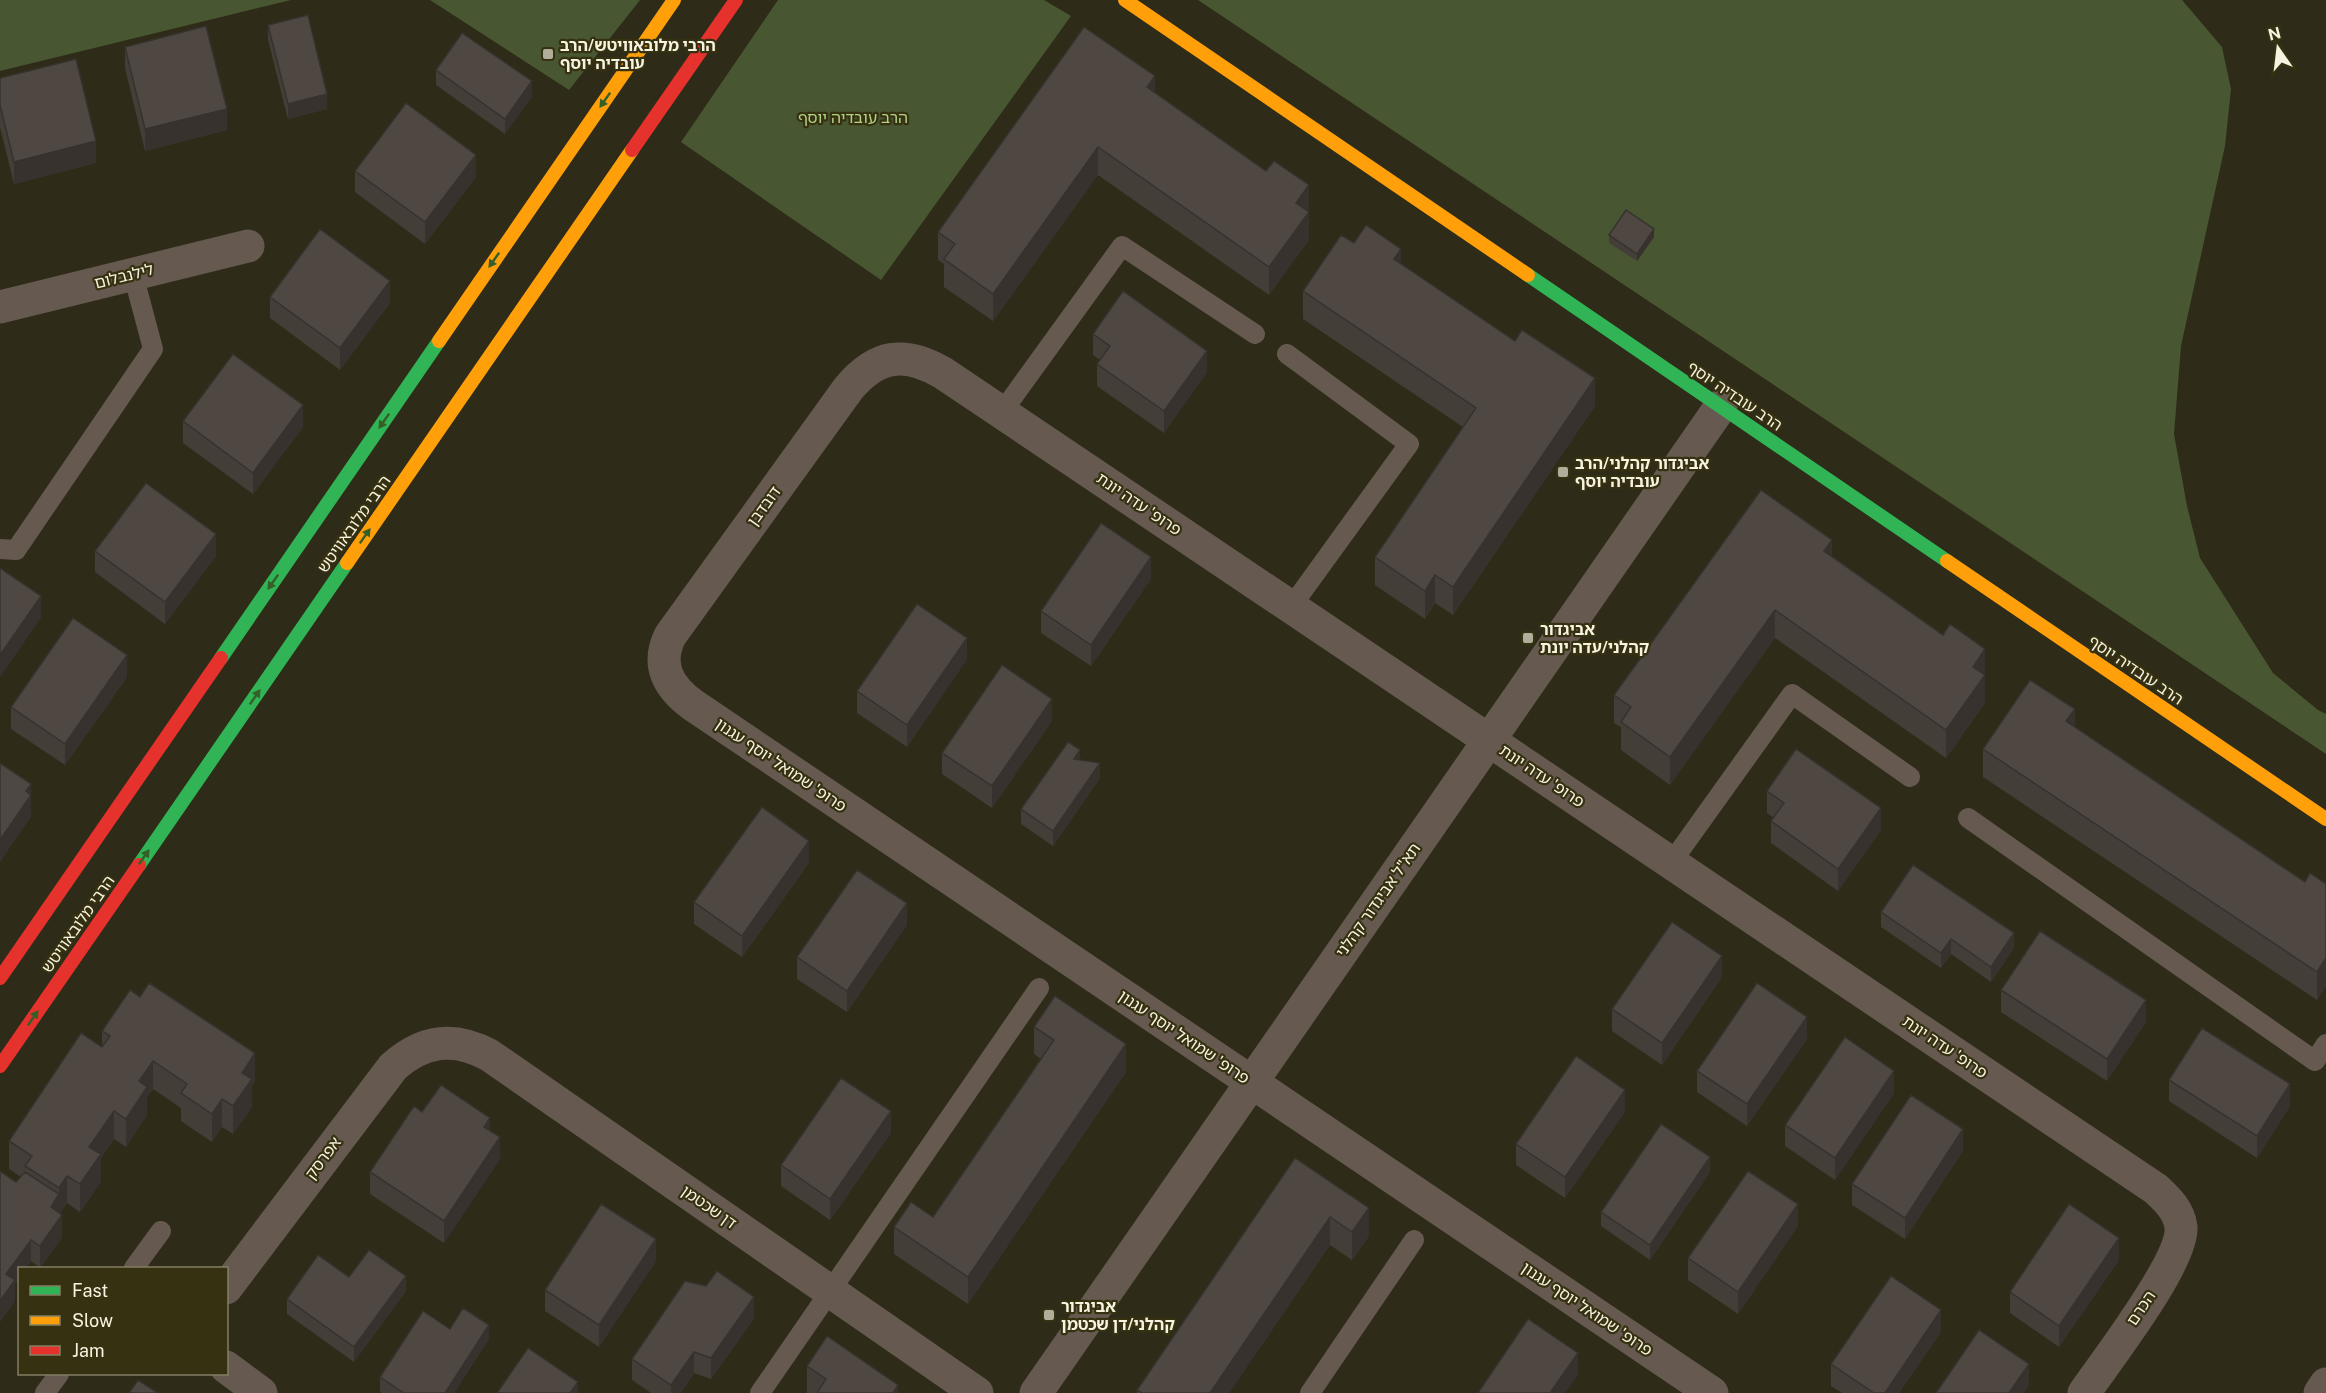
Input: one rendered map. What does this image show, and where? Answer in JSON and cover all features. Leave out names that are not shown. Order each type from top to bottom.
[{"type":"main road","name":"הרבי מלובאוויטש","points":[[0,978],[674,0]]},
{"type":"main road","name":"הרבי מלובאוויטש","points":[[0,1066],[736,0]]},
{"type":"main road","name":"הרב עובדיה יוסף","points":[[1125,0],[2326,819]]},
{"type":"street","name":"לילנבלום","points":[[0,307],[248,246]]},
{"type":"street","name":"פרופ' עדה יונת","points":[[891,359],[911,359],[932,366],[1002,412],[2156,1190],[2167,1198],[2178,1217]]},
{"type":"street","name":"דובדבן","points":[[665,672],[663,655],[670,636],[848,389],[864,372],[891,359]]},
{"type":"street","name":"תא\"ל אביגדור קהלני","points":[[1036,1393],[1721,406]]},
{"type":"street","name":"פרופ' שמואל יוסף עגנון","points":[[665,672],[672,687],[693,705],[1712,1393]]},
{"type":"street","name":"דן שכטמן","points":[[433,1044],[467,1045],[489,1055],[976,1393]]},
{"type":"street","name":"אפרסק","points":[[228,1285],[384,1077],[411,1052],[433,1044]]},
{"type":"street","name":"הכרם","points":[[2084,1393],[2174,1257],[2180,1237],[2178,1217]]},
{"type":"street","points":[[228,1368],[261,1393]]},
{"type":"street","points":[[2320,1393],[2326,1384]]},
{"type":"lane","points":[[1002,412],[1122,246],[1255,334]]},
{"type":"lane","points":[[0,549],[16,550],[153,349],[133,274]]},
{"type":"lane","points":[[1287,354],[1409,444],[1291,608]]},
{"type":"lane","points":[[1671,863],[1792,694],[1910,777]]},
{"type":"lane","points":[[1968,818],[2315,1061],[2326,1044]]},
{"type":"lane","points":[[760,1393],[1039,988]]},
{"type":"lane","points":[[135,1267],[161,1231]]},
{"type":"lane","points":[[1310,1393],[1414,1240]]},
{"type":"lane","points":[[45,1393],[58,1375]]},
{"type":"green space","points":[[0,0],[291,0],[0,71]]},
{"type":"green space","points":[[430,0],[640,0],[569,90]]},
{"type":"green space","name":"הרב עובדיה יוסף","points":[[778,0],[1044,0],[1071,16],[881,280],[681,142]]},
{"type":"green space","points":[[1198,0],[2182,0],[2222,47],[2231,89],[2225,146],[2181,346],[2174,434],[2187,506],[2200,558],[2273,673],[2326,714],[2326,754]]},
{"type":"building","points":[[308,15],[327,94],[288,104],[268,25]]},
{"type":"building","points":[[206,26],[227,109],[145,129],[125,47]]},
{"type":"building","points":[[1084,27],[1155,76],[1147,87],[1266,171],[1274,161],[1309,185],[1296,203],[1309,212],[1269,267],[1098,147],[993,294],[944,259],[955,244],[938,232]]},
{"type":"building","points":[[462,33],[532,81],[505,119],[436,70]]},
{"type":"building","points":[[76,59],[96,141],[14,162],[0,105],[0,78]]},
{"type":"building","points":[[406,103],[476,155],[425,222],[355,171]]},
{"type":"building","points":[[1626,210],[1654,229],[1637,254],[1609,235]]},
{"type":"building","points":[[1366,225],[1401,249],[1394,259],[1515,341],[1522,330],[1595,378],[1453,587],[1435,575],[1425,591],[1375,557],[1476,408],[1303,291],[1341,235],[1354,243]]},
{"type":"building","points":[[320,229],[390,281],[340,348],[270,297]]},
{"type":"building","points":[[1123,291],[1207,351],[1164,411],[1097,364],[1110,346],[1093,334]]},
{"type":"building","points":[[233,354],[303,405],[253,473],[183,421]]},
{"type":"building","points":[[146,483],[216,534],[165,602],[95,551]]},
{"type":"building","points":[[1761,490],[1832,540],[1824,551],[1943,635],[1950,624],[1985,649],[1973,667],[1985,675],[1946,730],[1775,610],[1670,757],[1621,722],[1631,707],[1614,695]]},
{"type":"building","points":[[1101,523],[1151,557],[1091,645],[1041,611]]},
{"type":"building","points":[[0,568],[41,596],[0,655]]},
{"type":"building","points":[[917,604],[967,638],[907,725],[857,691]]},
{"type":"building","points":[[73,618],[127,655],[65,744],[11,707]]},
{"type":"building","points":[[1002,665],[1052,699],[992,786],[942,753]]},
{"type":"building","points":[[2030,680],[2075,709],[2066,721],[2305,882],[2310,873],[2326,884],[2326,958],[2317,972],[1983,749]]},
{"type":"building","points":[[1068,742],[1080,750],[1074,759],[1100,763],[1053,831],[1021,809]]},
{"type":"building","points":[[1796,749],[1881,808],[1838,869],[1771,821],[1784,803],[1767,791]]},
{"type":"building","points":[[0,763],[31,784],[26,791],[31,795],[0,840]]},
{"type":"building","points":[[762,807],[809,841],[742,936],[694,902]]},
{"type":"building","points":[[1913,865],[2014,933],[1991,967],[1951,939],[1941,953],[1881,912]]},
{"type":"building","points":[[857,870],[907,903],[847,991],[797,957]]},
{"type":"building","points":[[1672,922],[1722,956],[1662,1043],[1612,1009]]},
{"type":"building","points":[[2040,931],[2146,1000],[2107,1059],[2001,990]]},
{"type":"building","points":[[149,983],[255,1053],[242,1073],[252,1079],[233,1106],[222,1099],[212,1114],[181,1093],[187,1084],[153,1061],[139,1081],[147,1087],[126,1119],[114,1111],[89,1147],[101,1154],[80,1184],[67,1176],[59,1188],[25,1166],[32,1156],[9,1141],[81,1033],[102,1047],[110,1036],[102,1031],[130,990],[140,997]]},
{"type":"building","points":[[1757,983],[1807,1017],[1747,1104],[1697,1071]]},
{"type":"building","points":[[1055,996],[1126,1044],[968,1277],[894,1227],[911,1202],[933,1217],[1054,1040],[1034,1027]]},
{"type":"building","points":[[2202,1028],[2290,1084],[2257,1136],[2169,1080]]},
{"type":"building","points":[[1845,1037],[1894,1071],[1835,1158],[1785,1125]]},
{"type":"building","points":[[1576,1056],[1625,1090],[1565,1177],[1516,1144]]},
{"type":"building","points":[[841,1078],[891,1111],[830,1199],[781,1165]]},
{"type":"building","points":[[441,1085],[490,1118],[484,1127],[500,1137],[444,1221],[370,1172],[414,1106],[422,1112]]},
{"type":"building","points":[[1911,1095],[1963,1129],[1905,1218],[1852,1184]]},
{"type":"building","points":[[1661,1124],[1710,1157],[1650,1245],[1601,1212]]},
{"type":"building","points":[[1295,1158],[1369,1208],[1352,1232],[1330,1217],[1210,1393],[1142,1393],[1137,1390]]},
{"type":"building","points":[[0,1171],[16,1182],[25,1172],[59,1194],[51,1207],[62,1215],[40,1246],[31,1240],[6,1274],[15,1280],[0,1301]]},
{"type":"building","points":[[1748,1171],[1798,1204],[1738,1292],[1688,1258]]},
{"type":"building","points":[[601,1204],[656,1239],[599,1325],[545,1290]]},
{"type":"building","points":[[2069,1204],[2119,1238],[2059,1326],[2010,1292]]},
{"type":"building","points":[[369,1250],[406,1276],[354,1347],[287,1299],[318,1255],[349,1277]]},
{"type":"building","points":[[717,1271],[754,1297],[711,1358],[694,1352],[671,1385],[632,1359],[685,1281],[706,1286]]},
{"type":"building","points":[[1891,1276],[1941,1310],[1885,1393],[1874,1393],[1831,1364]]},
{"type":"building","points":[[463,1308],[489,1325],[445,1393],[404,1393],[380,1377],[423,1311],[450,1329]]},
{"type":"building","points":[[1528,1319],[1578,1353],[1550,1393],[1478,1393]]},
{"type":"building","points":[[1979,1330],[2029,1364],[2009,1393],[1936,1393]]},
{"type":"building","points":[[827,1336],[898,1385],[893,1393],[817,1393],[826,1379],[807,1366]]},
{"type":"building","points":[[528,1348],[578,1382],[570,1393],[497,1393]]},
{"type":"building","points":[[138,1380],[158,1393],[129,1393]]},
{"type":"traffic: fast","points":[[1528,275],[1947,561]]},
{"type":"traffic: fast","points":[[221,658],[439,341]]},
{"type":"traffic: fast","points":[[139,865],[347,563]]},
{"type":"traffic: slow","points":[[439,341],[674,0]]},
{"type":"traffic: slow","points":[[1125,0],[1528,275]]},
{"type":"traffic: slow","points":[[347,563],[632,150]]},
{"type":"traffic: slow","points":[[1947,561],[2326,819]]},
{"type":"traffic: jam","points":[[632,150],[736,0]]},
{"type":"traffic: jam","points":[[0,978],[221,658]]},
{"type":"traffic: jam","points":[[0,1066],[139,865]]},
{"type":"place","name":"הרבי מלובאוויטש/הרב עובדיה יוסף","points":[[548,54]]},
{"type":"place","name":"אביגדור קהלני/הרב עובדיה יוסף","points":[[1563,472]]},
{"type":"place","name":"אביגדור קהלני/עדה יונת","points":[[1528,638]]},
{"type":"place","name":"אביגדור קהלני/דן שכטמן","points":[[1049,1315]]}]
